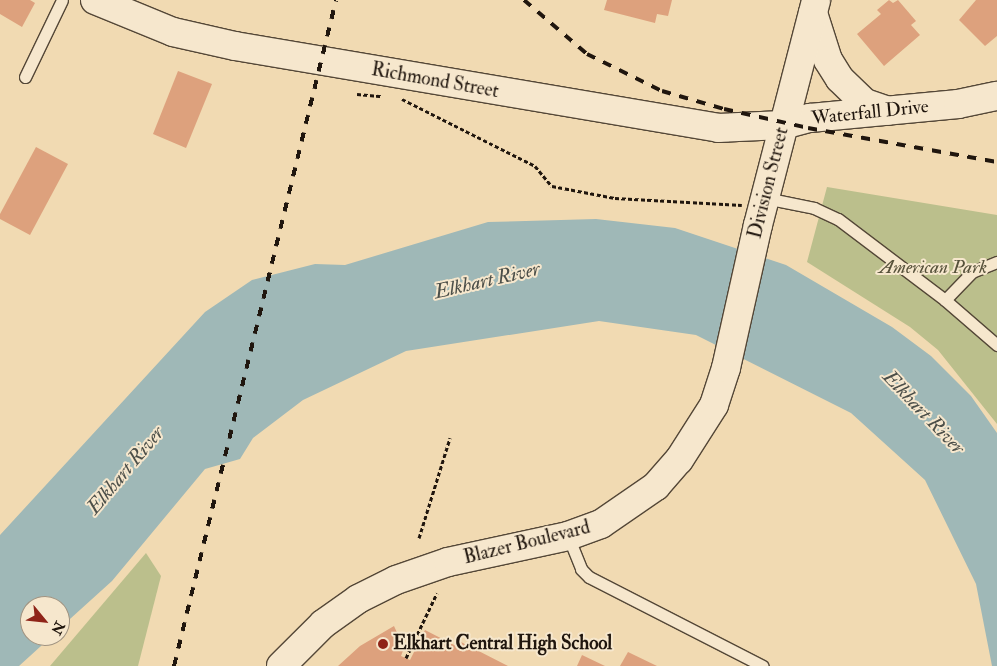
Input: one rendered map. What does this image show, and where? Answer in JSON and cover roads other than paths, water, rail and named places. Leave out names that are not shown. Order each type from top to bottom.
[{"type":"main road","name":"Richmond Street","points":[[95,0],[173,32],[252,49],[718,128],[783,125]]},
{"type":"main road","name":"Division Street","points":[[726,368],[755,209],[783,125],[815,6]]},
{"type":"main road","points":[[815,6],[828,60],[849,91],[864,103],[889,111]]},
{"type":"main road","name":"Waterfall Drive","points":[[783,125],[810,118],[958,104],[997,96]]},
{"type":"main road","name":"Blazer Boulevard","points":[[281,666],[323,624],[358,599],[396,580],[448,562],[568,536],[601,524],[656,486],[695,438],[714,405],[726,368]]},
{"type":"lane","points":[[25,77],[62,0]]},
{"type":"lane","points":[[755,209],[814,208],[838,218],[945,300],[997,345]]},
{"type":"lane","points":[[945,300],[972,272],[997,262]]},
{"type":"lane","points":[[568,536],[581,570],[589,576],[763,666]]},
{"type":"water","name":"Elkhart River","points":[[596,219],[675,228],[786,265],[892,327],[931,356],[971,396],[997,433],[997,666],[992,666],[976,584],[925,480],[851,413],[696,335],[599,321],[406,351],[303,400],[253,438],[240,459],[205,469],[112,581],[70,619],[70,596],[20,596],[20,646],[41,646],[19,666],[0,666],[0,535],[205,312],[252,280],[315,264],[345,265],[488,222]]},
{"type":"railway","points":[[174,666],[336,0]]},
{"type":"railway","points":[[524,0],[587,54],[662,91],[724,109],[808,128],[997,162]]},
{"type":"place","name":"Elkhart Central High School","points":[[383,644]]},
{"type":"park label","name":"American Park","points":[[933,268]]}]
